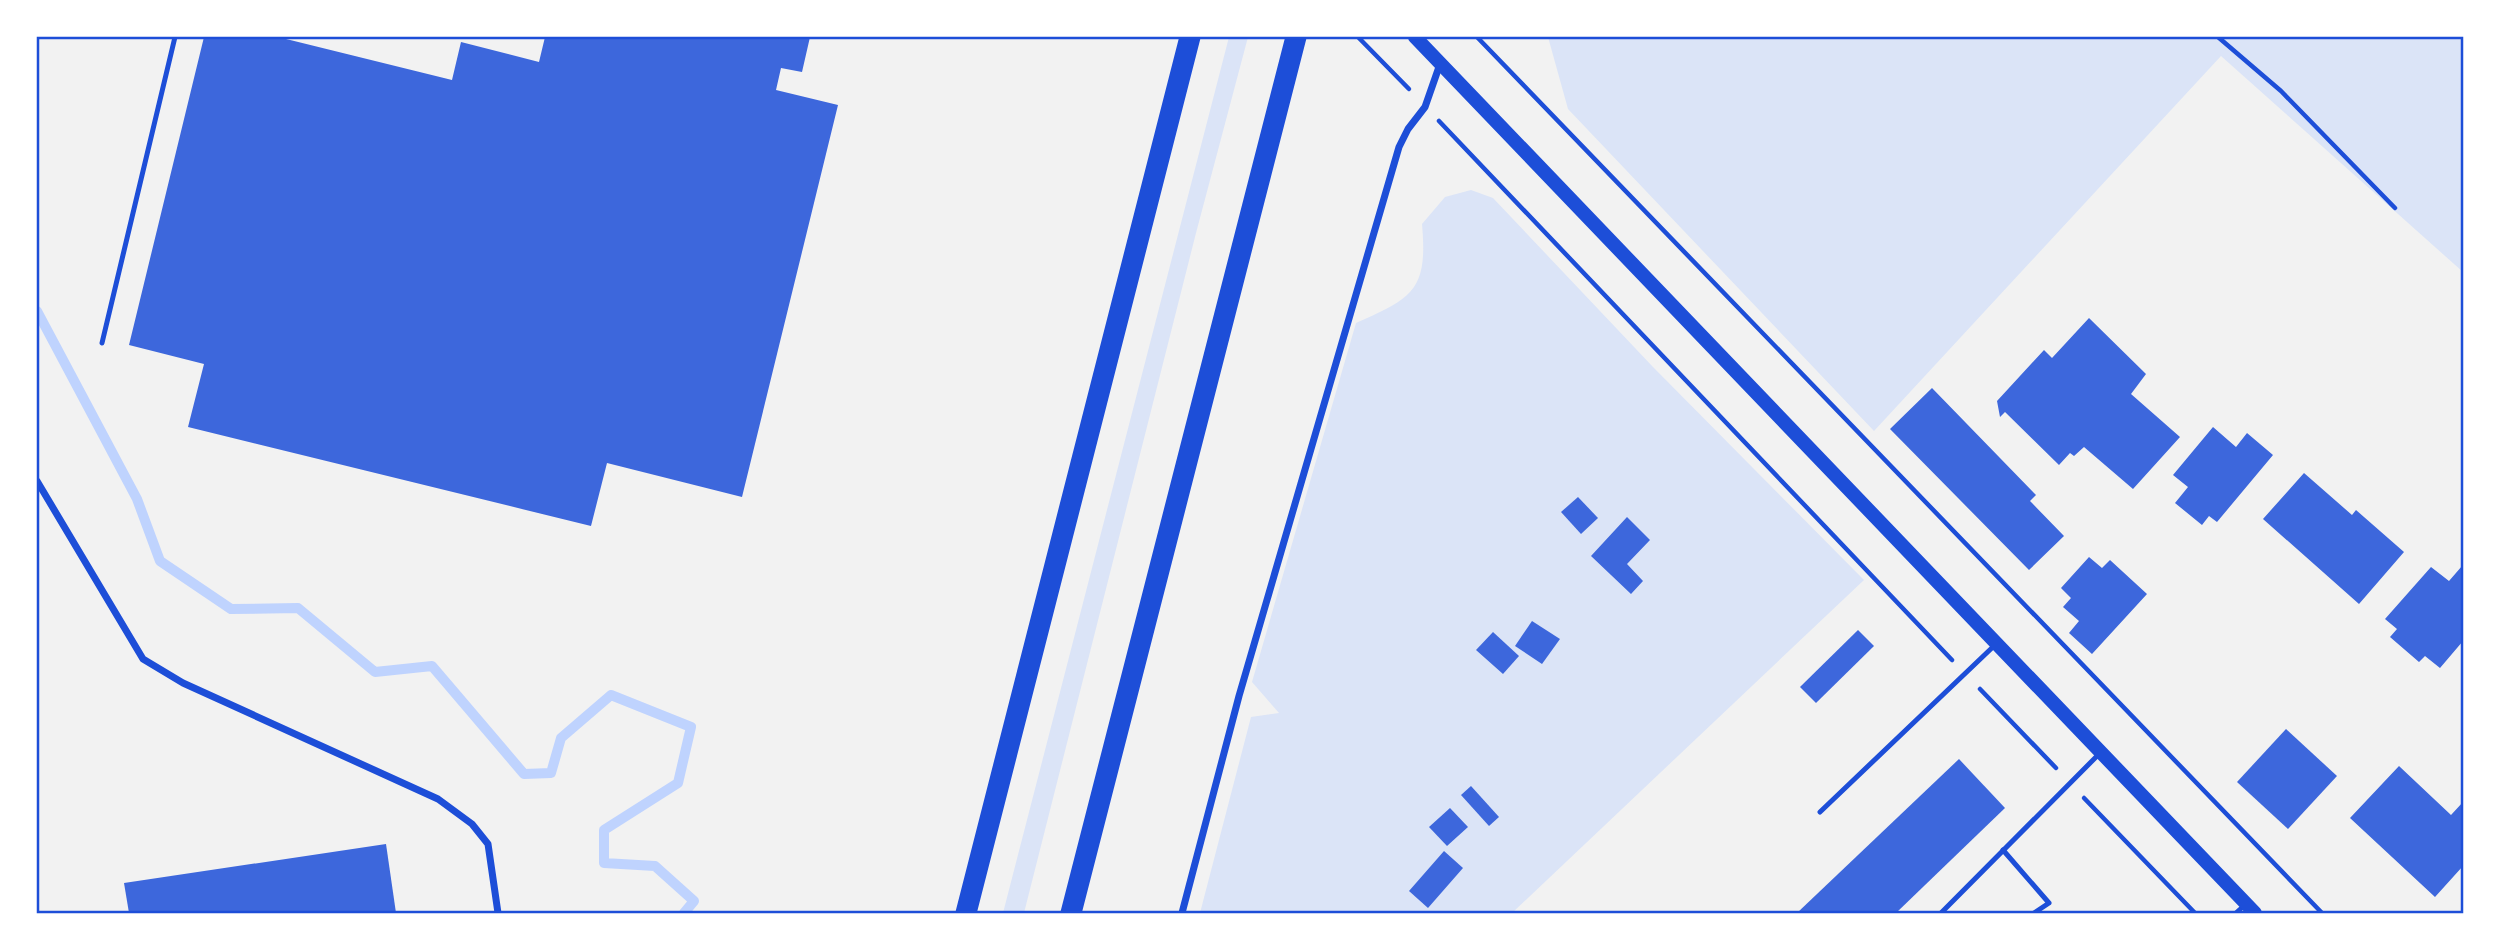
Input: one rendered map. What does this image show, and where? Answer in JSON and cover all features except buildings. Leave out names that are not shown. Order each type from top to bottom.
[{"type":"highway","points":[[966,913],[1190,37]]},
{"type":"highway","points":[[1071,913],[1296,37]]},
{"type":"main road","points":[[1415,37],[2100,752],[2245,910]]},
{"type":"street","points":[[1182,913],[1239,696],[1399,147],[1408,129],[1425,107],[1440,64]]},
{"type":"street","points":[[37,481],[144,659],[183,683],[438,799],[472,824],[488,844],[498,913]]},
{"type":"lane","points":[[102,343],[175,37]]},
{"type":"lane","points":[[1821,812],[1996,644]]},
{"type":"lane","points":[[1941,913],[2100,752]]},
{"type":"lane","points":[[2004,850],[2049,903],[2034,913]]},
{"type":"path","points":[[1358,37],[2194,913]]},
{"type":"path","points":[[1477,37],[2322,913]]},
{"type":"path","points":[[2218,37],[2281,91],[2395,208]]},
{"type":"shaded area","points":[[1229,37],[1248,37],[1024,913],[1003,913]]},
{"type":"shaded area","points":[[1548,37],[2463,37],[2463,272],[2221,56],[1874,431],[1568,109]]},
{"type":"shaded area","points":[[1471,190],[1493,198],[1653,367],[1864,580],[1512,913],[1200,913],[1251,717],[1279,713],[1252,682],[1356,323],[1391,306],[1413,289],[1422,264],[1422,224],[1445,197]]},
{"type":"waterway","points":[[37,311],[137,499],[160,561],[231,609],[298,608],[375,672],[432,666],[524,774],[551,773],[561,738],[611,695],[691,727],[678,783],[604,830],[604,863],[655,866],[694,901],[684,913]]}]
